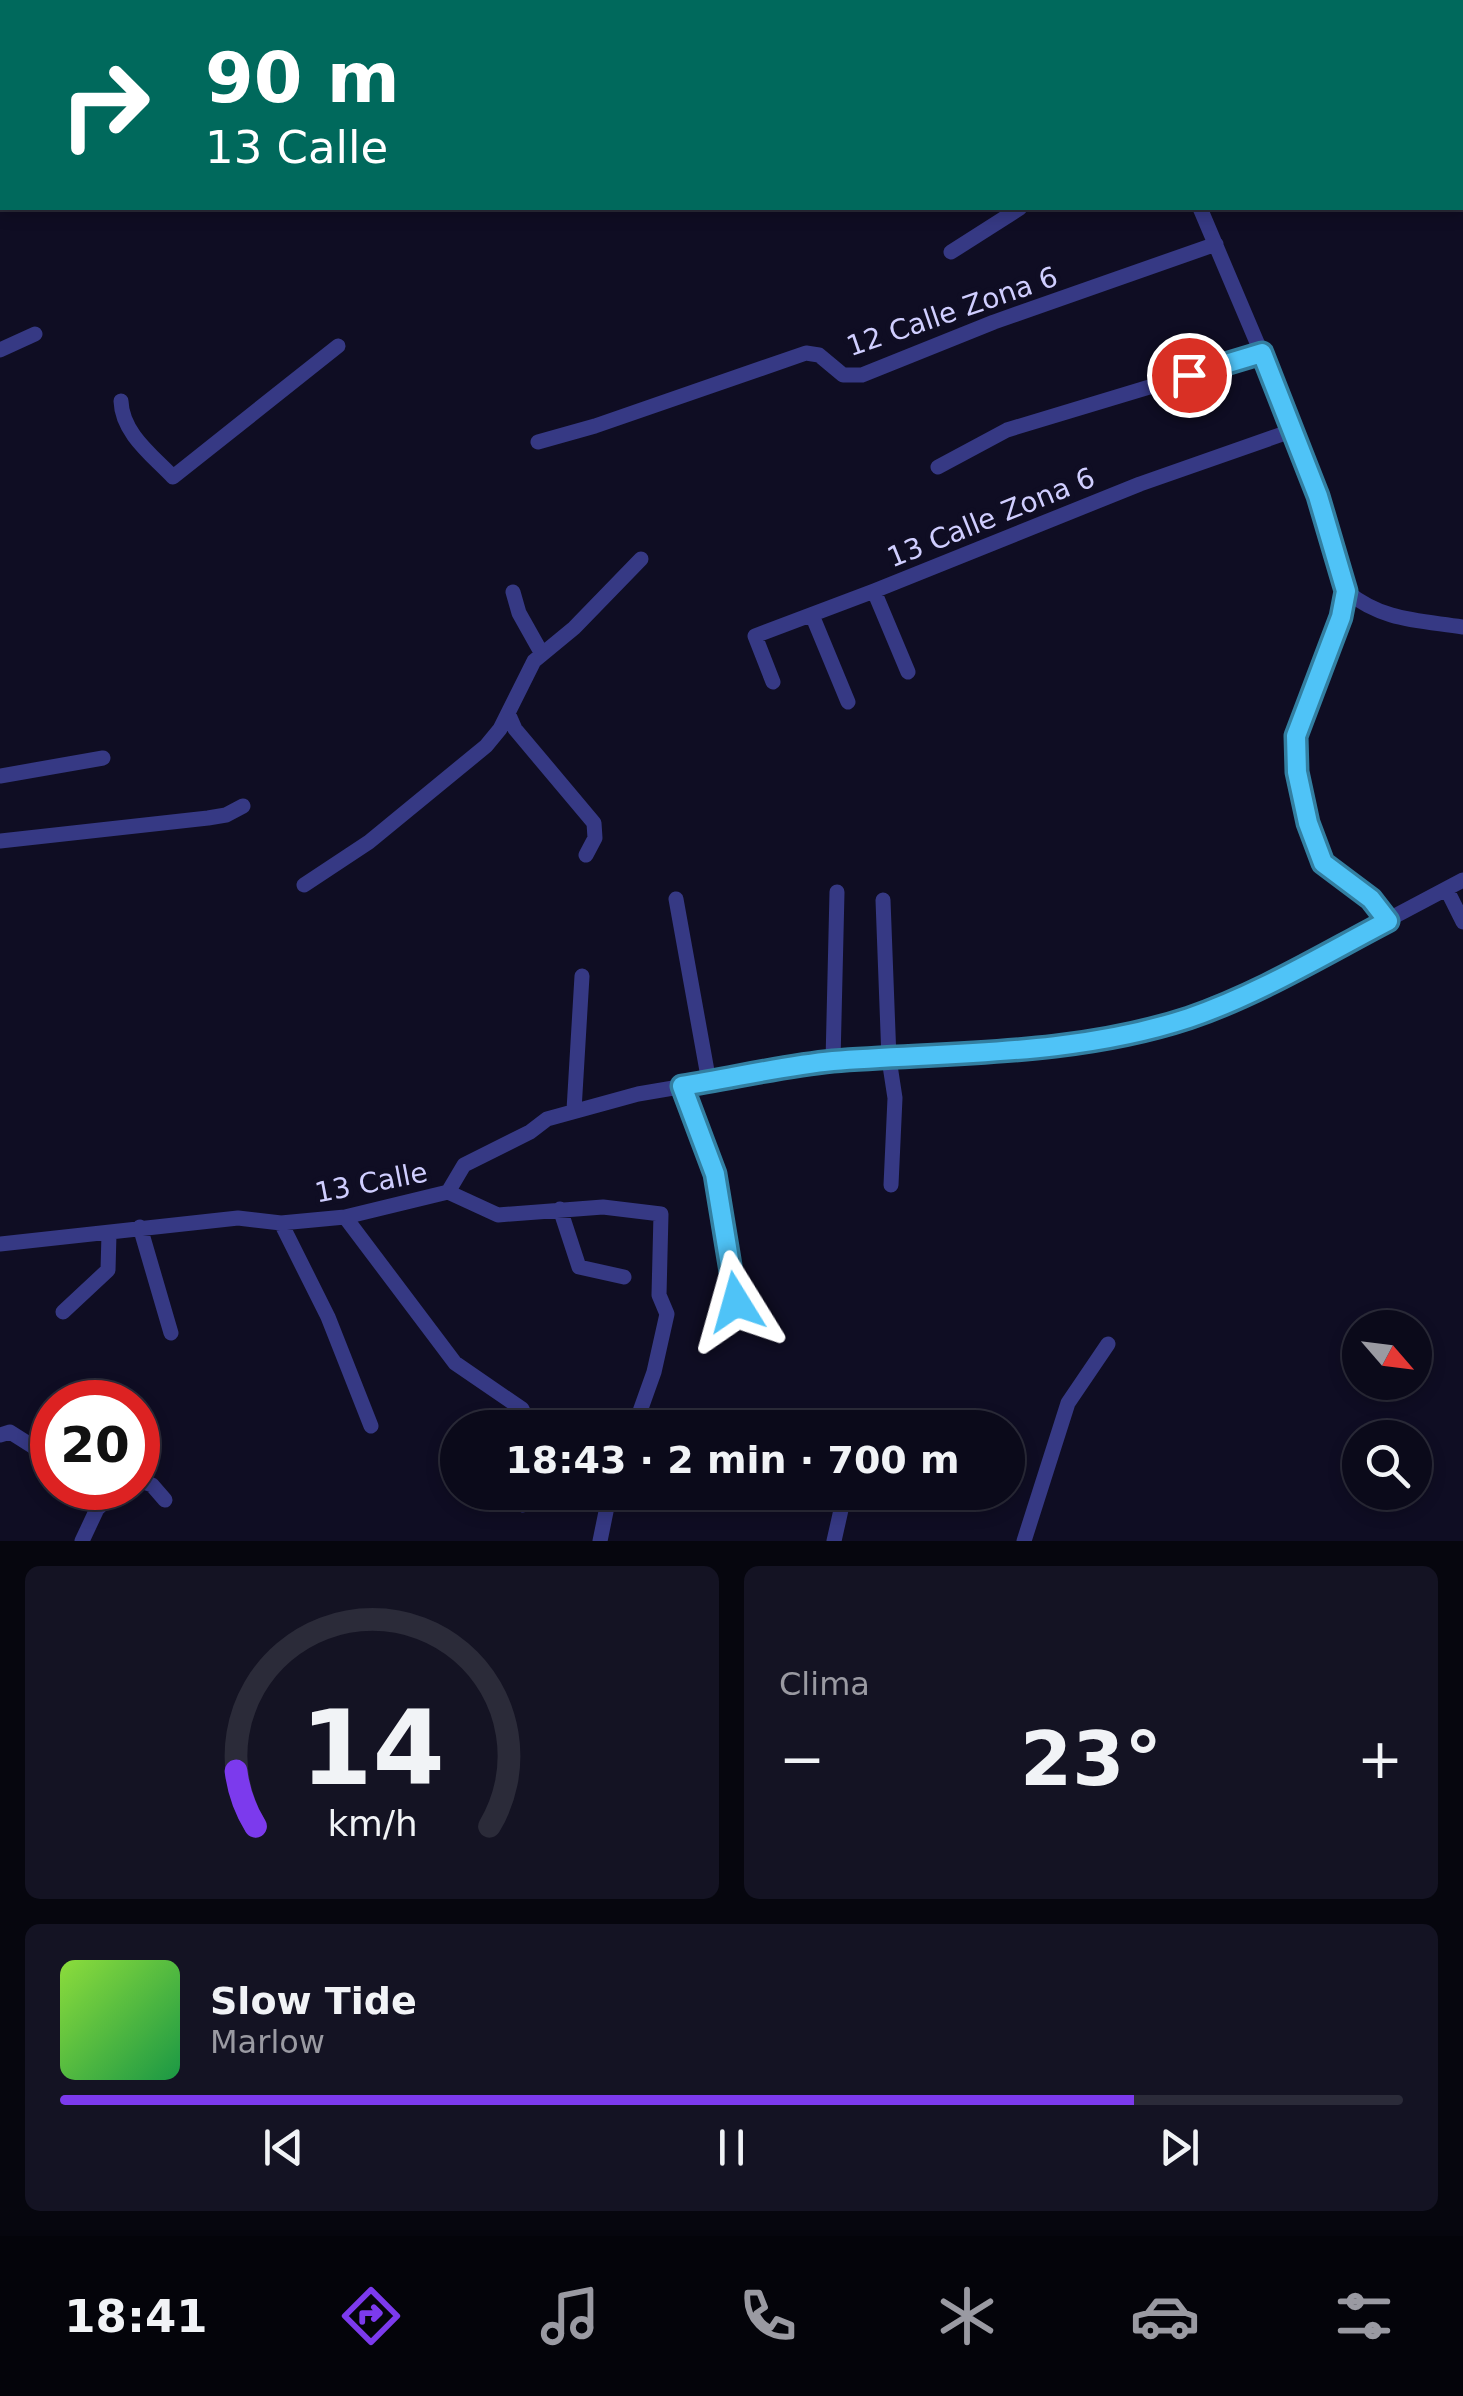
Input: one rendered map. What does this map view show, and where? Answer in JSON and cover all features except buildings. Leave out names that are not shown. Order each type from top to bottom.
[{"type":"street","points":[[951,252],[1017,210]]},
{"type":"street","points":[[1201,210],[1294,430],[1335,546],[1346,591],[1341,617],[1299,724],[1294,748],[1312,838],[1323,863],[1371,899],[1388,921]]},
{"type":"street","name":"12 Calle Zona 6","points":[[538,442],[806,353],[820,355],[842,376],[857,377],[994,322],[1216,244]]},
{"type":"street","points":[[0,350],[35,334]]},
{"type":"street","points":[[121,401],[124,422],[130,431],[172,477],[338,346]]},
{"type":"street","points":[[938,468],[1007,430],[1262,353]]},
{"type":"street","name":"13 Calle Zona 6","points":[[773,682],[755,636],[1140,484],[1294,430]]},
{"type":"street","points":[[304,886],[369,842],[486,746],[534,661],[574,628],[641,559]]},
{"type":"street","points":[[874,591],[908,672]]},
{"type":"street","points":[[1346,591],[1369,608],[1390,616],[1463,627]]},
{"type":"street","points":[[513,592],[518,613],[542,654]]},
{"type":"street","points":[[812,615],[848,702]]},
{"type":"street","points":[[508,713],[514,729],[594,823],[596,838],[586,856]]},
{"type":"street","points":[[0,776],[103,758]]},
{"type":"street","points":[[0,840],[208,818],[243,806]]},
{"type":"street","name":"13 Calle","points":[[0,1244],[238,1218],[280,1223],[344,1217],[448,1192],[464,1164],[574,1110],[682,1086],[832,1062],[1028,1049],[1101,1038],[1188,1018],[1263,986],[1463,880]]},
{"type":"street","points":[[1447,890],[1463,922]]},
{"type":"street","points":[[832,1062],[837,892]]},
{"type":"street","points":[[676,899],[709,1082]]},
{"type":"street","points":[[883,900],[889,1058],[895,1098],[891,1185]]},
{"type":"street","points":[[574,1110],[582,976]]},
{"type":"street","points":[[682,1086],[715,1174],[736,1302]]},
{"type":"street","points":[[448,1192],[498,1216],[560,1209],[634,1208],[659,1212],[664,1218],[659,1295],[667,1314],[640,1410]]},
{"type":"street","points":[[560,1209],[579,1267],[624,1277]]},
{"type":"street","points":[[344,1217],[455,1363],[522,1410]]},
{"type":"street","points":[[280,1223],[328,1317],[372,1426]]},
{"type":"street","points":[[140,1226],[171,1333]]},
{"type":"street","points":[[63,1312],[108,1270],[108,1234]]},
{"type":"street","points":[[1024,1541],[1068,1404],[1108,1344]]},
{"type":"street","points":[[0,1435],[10,1432],[30,1445]]},
{"type":"street","points":[[160,1495],[164,1500]]},
{"type":"street","points":[[82,1541],[97,1510]]},
{"type":"street","points":[[600,1541],[606,1510]]},
{"type":"street","points":[[834,1541],[842,1510]]},
{"type":"route","points":[[736,1302],[715,1174],[682,1086],[790,1066],[972,1055],[1152,1028],[1232,1001],[1388,921],[1371,899],[1334,874],[1318,856],[1297,772],[1294,748],[1299,724],[1341,617],[1346,591],[1335,546],[1294,430],[1262,353],[1189,375]]}]
